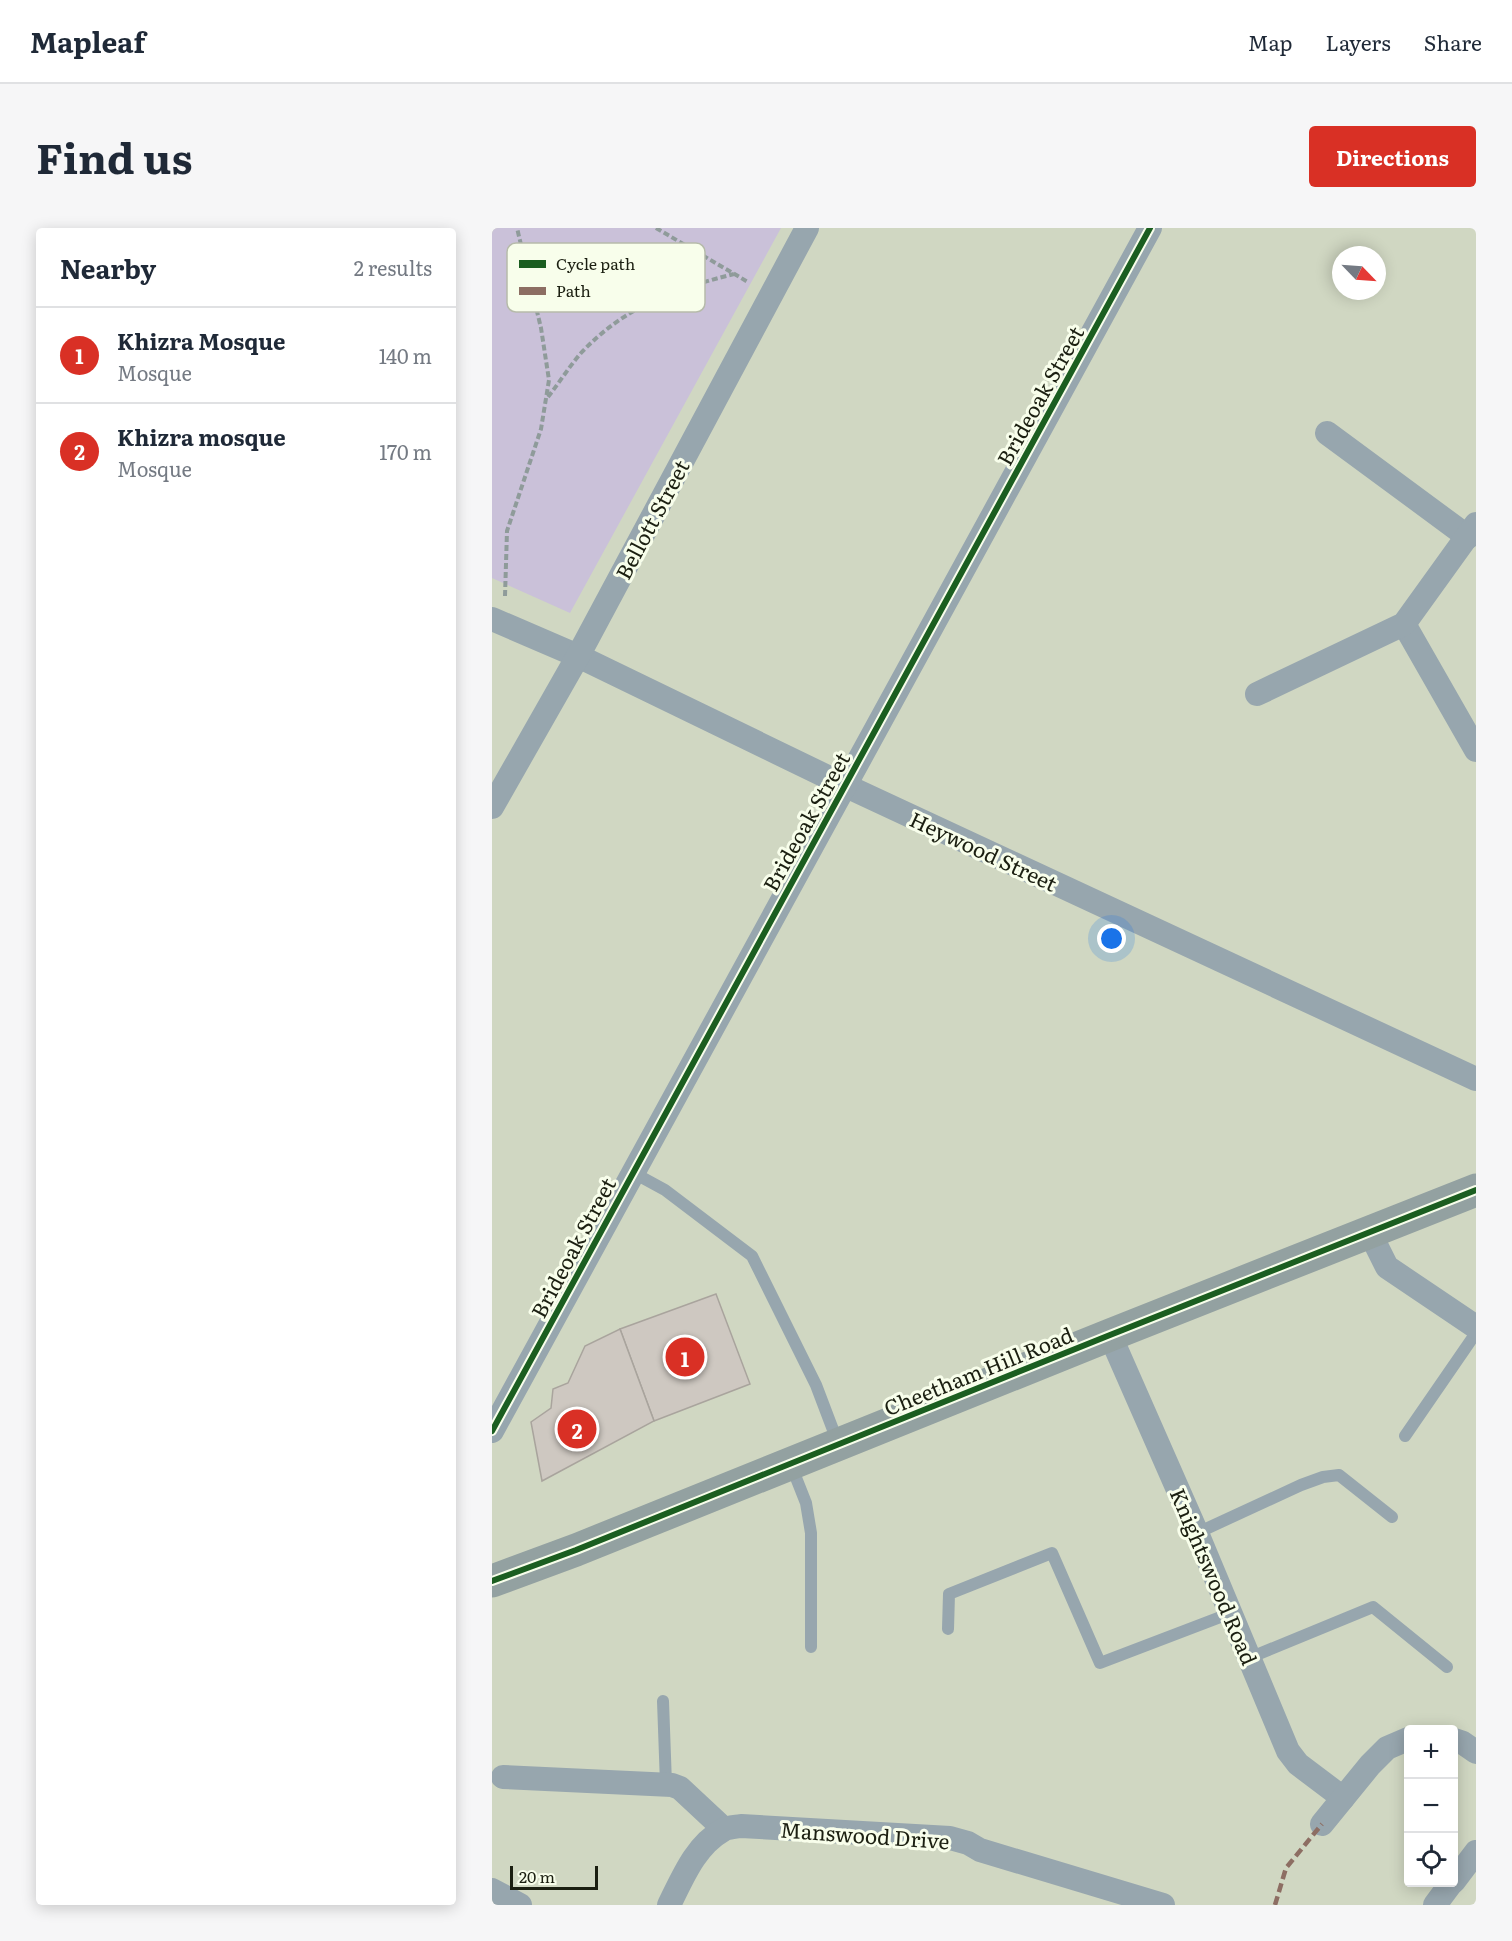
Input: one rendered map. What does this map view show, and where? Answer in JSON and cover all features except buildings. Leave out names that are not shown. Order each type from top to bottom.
[{"type":"highway","name":"Cheetham Hill Road","points":[[492,1581],[576,1550],[1476,1190]]},
{"type":"street","name":"Bellott Street","points":[[492,807],[578,656],[807,228]]},
{"type":"street","name":"Brideoak Street","points":[[492,1431],[1150,228]]},
{"type":"street","points":[[1257,694],[1404,624],[1472,530],[1327,433]]},
{"type":"street","name":"Heywood Street","points":[[498,621],[578,656],[844,785],[1476,1079]]},
{"type":"street","points":[[1404,624],[1476,750]]},
{"type":"street","points":[[1370,1233],[1387,1267],[1476,1327]]},
{"type":"street","name":"Knightswood Road","points":[[1110,1335],[1197,1533],[1288,1751],[1298,1764],[1343,1798]]},
{"type":"street","points":[[1322,1824],[1370,1765],[1387,1748],[1404,1741]]},
{"type":"street","points":[[1458,1741],[1476,1752]]},
{"type":"street","points":[[502,1777],[666,1784],[680,1788],[724,1829],[700,1849],[689,1864],[669,1905]]},
{"type":"street","name":"Manswood Drive","points":[[724,1829],[741,1826],[950,1838],[968,1843],[980,1850],[1163,1905]]},
{"type":"street","points":[[1458,1875],[1476,1852]]},
{"type":"street","points":[[1435,1905],[1449,1887]]},
{"type":"street","points":[[492,1890],[520,1905]]},
{"type":"lane","points":[[632,1172],[665,1190],[752,1256],[816,1385],[839,1444]]},
{"type":"lane","points":[[1405,1437],[1476,1333]]},
{"type":"lane","points":[[791,1463],[806,1503],[811,1533],[811,1647]]},
{"type":"lane","points":[[1197,1533],[1301,1485],[1323,1477],[1339,1475],[1392,1516]]},
{"type":"lane","points":[[948,1629],[949,1594],[1052,1553],[1100,1663],[1231,1613]]},
{"type":"lane","points":[[1249,1658],[1373,1607],[1447,1667]]},
{"type":"lane","points":[[663,1701],[666,1784]]},
{"type":"path","points":[[517,228],[520,243]]},
{"type":"path","points":[[656,228],[681,243]]},
{"type":"path","points":[[705,257],[771,295]]},
{"type":"path","points":[[705,281],[734,274]]},
{"type":"path","points":[[498,621],[507,531],[541,429],[549,380],[536,312]]},
{"type":"path","points":[[546,399],[581,354],[617,321],[631,312]]},
{"type":"shaded area","points":[[492,228],[781,228],[570,613],[492,578]]},
{"type":"marked path","points":[[1275,1905],[1286,1868],[1322,1824]]},
{"type":"cycle path","points":[[492,1431],[1150,228]]},
{"type":"cycle path","points":[[492,1581],[576,1550],[1476,1190]]},
{"type":"place","name":"Khizra Mosque","points":[[685,1357]]},
{"type":"place","name":"Khizra mosque","points":[[577,1429]]}]
